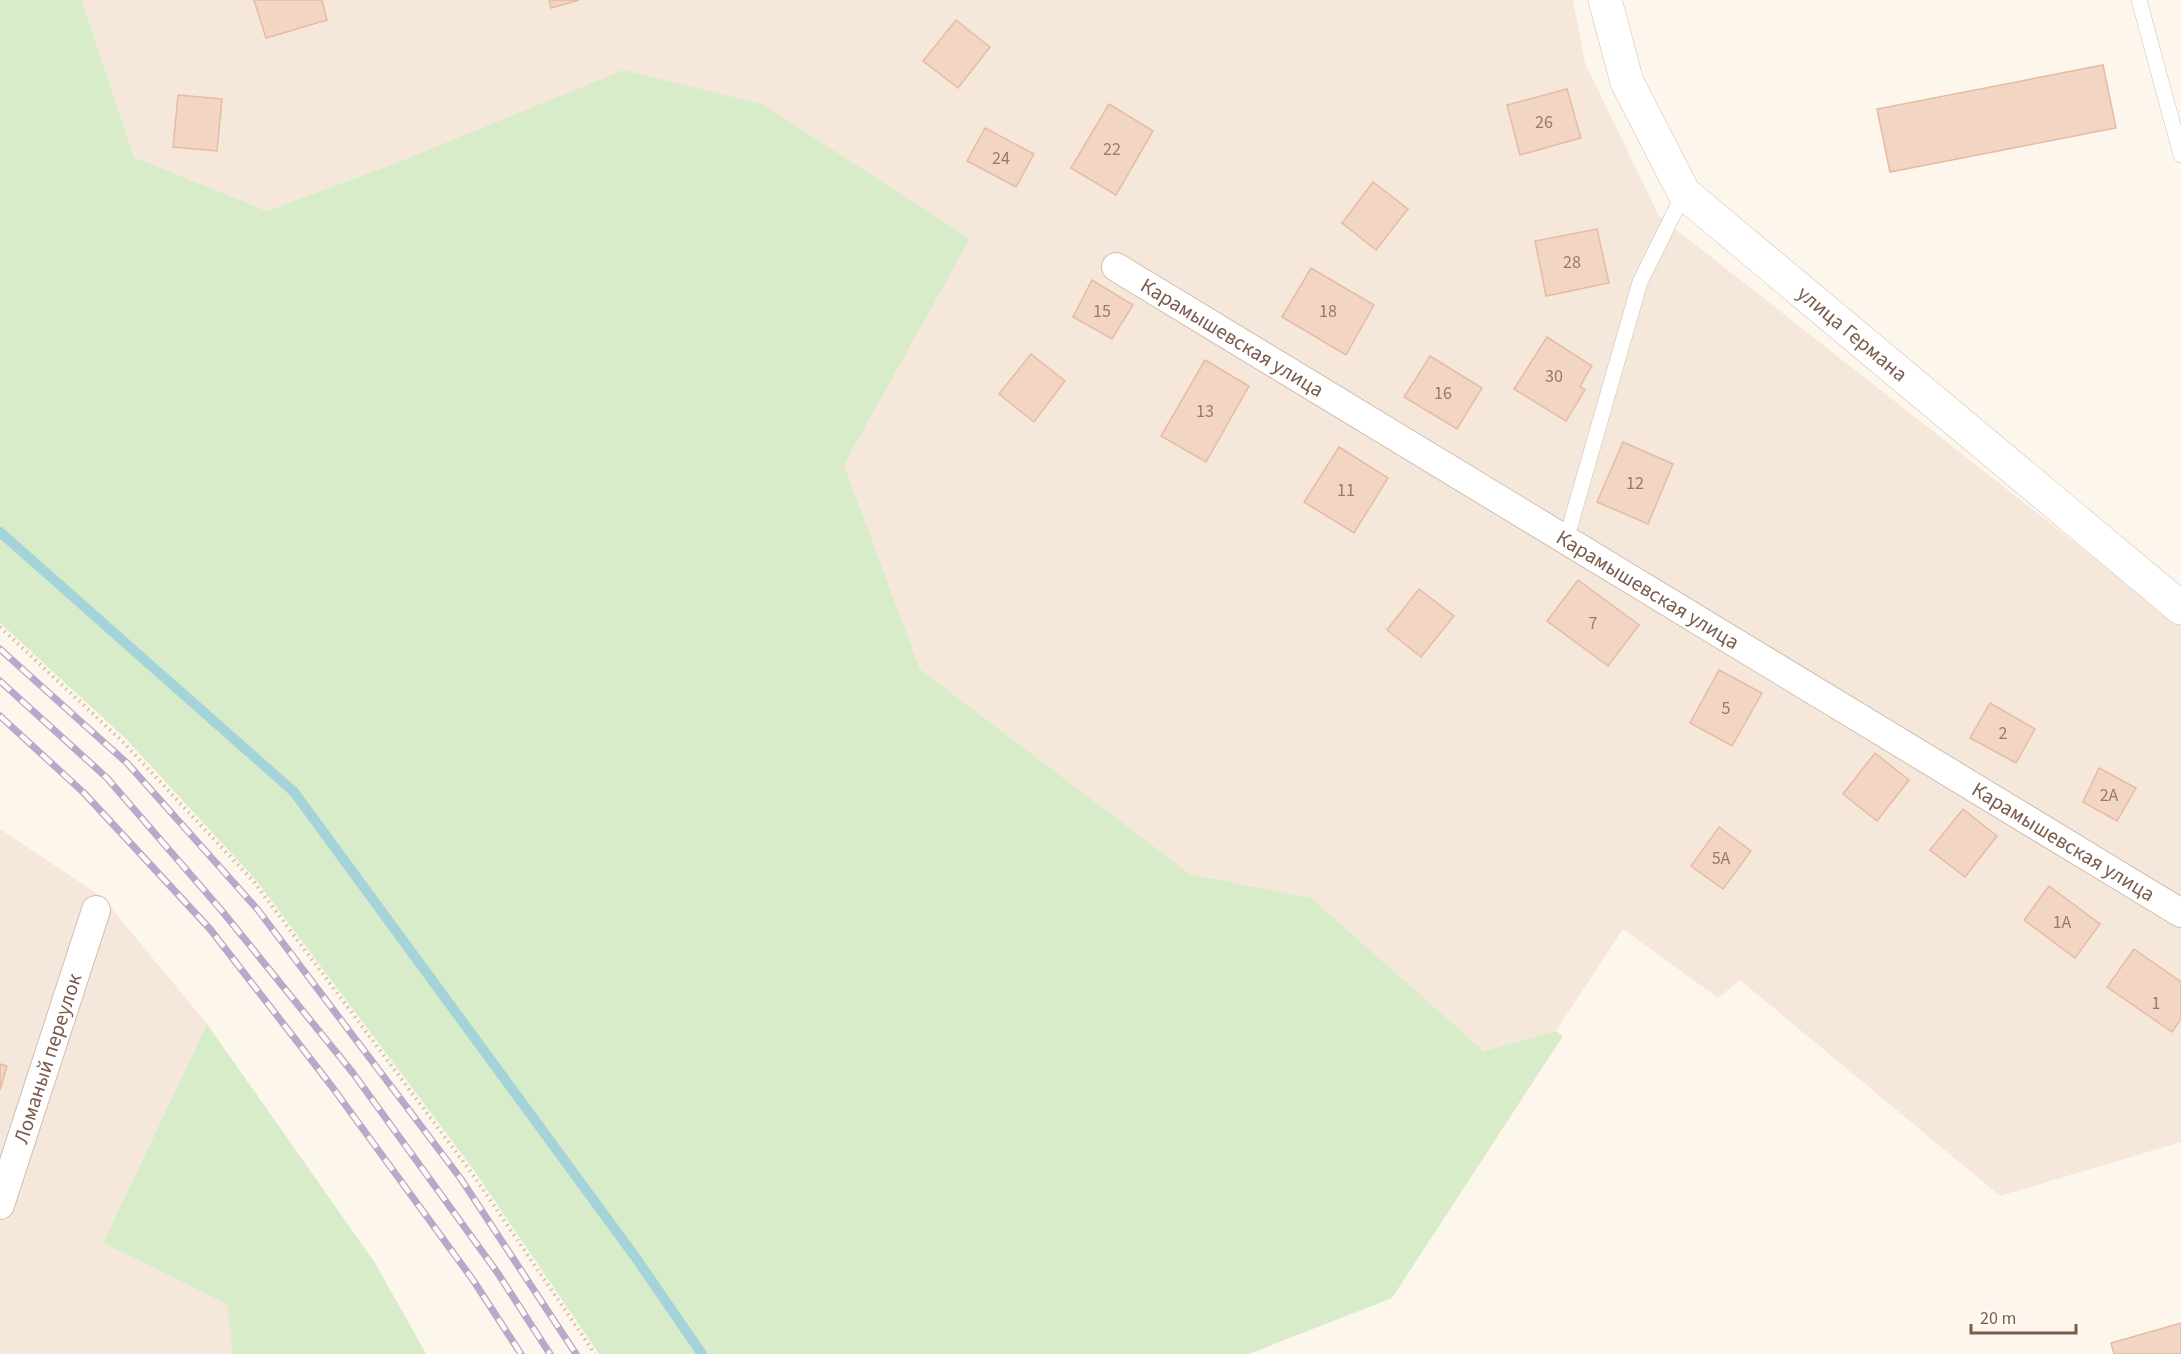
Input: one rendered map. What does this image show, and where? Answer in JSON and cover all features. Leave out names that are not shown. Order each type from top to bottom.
[{"type":"street","name":"улица Германа","points":[[1605,0],[1627,82],[1684,193],[2181,608]]},
{"type":"street","name":"Карамышевская улица","points":[[1116,267],[2181,913]]},
{"type":"street","name":"Ломаный переулок","points":[[0,1205],[96,910]]},
{"type":"lane","points":[[2139,0],[2181,155]]},
{"type":"lane","points":[[1566,540],[1640,282],[1684,193]]},
{"type":"path","points":[[0,627],[122,741],[254,882],[471,1172],[595,1354]]},
{"type":"shaded area","points":[[82,0],[1573,0],[1585,63],[1659,216],[2181,626],[2181,1142],[2000,1196],[1740,980],[1718,998],[1623,929],[1556,1031],[1484,1051],[1311,898],[1190,874],[920,669],[844,465],[970,239],[401,161],[267,211],[134,157]]},
{"type":"shaded area","points":[[0,829],[102,897],[207,1024],[103,1243],[228,1304],[233,1354],[0,1354]]},
{"type":"green space","points":[[0,0],[82,0],[134,157],[267,211],[401,161],[624,70],[762,104],[970,239],[844,465],[920,669],[1190,874],[1311,898],[1484,1051],[1556,1031],[1563,1036],[1392,1298],[1249,1354],[599,1354],[473,1169],[256,880],[125,738],[0,623]]},
{"type":"green space","points":[[207,1024],[375,1263],[426,1354],[233,1354],[227,1304],[103,1243]]},
{"type":"building","points":[[254,0],[322,0],[327,20],[266,38]]},
{"type":"building","points":[[549,0],[579,0],[551,8]]},
{"type":"building","points":[[956,20],[990,47],[958,88],[923,61]]},
{"type":"building","points":[[2103,65],[2116,128],[1890,172],[1877,109]]},
{"type":"building","points":[[1567,89],[1581,138],[1520,155],[1507,105]]},
{"type":"building","points":[[178,95],[222,99],[217,151],[173,147]]},
{"type":"building","points":[[1109,104],[1153,131],[1116,195],[1071,168]]},
{"type":"building","points":[[985,128],[1034,154],[1016,187],[967,161]]},
{"type":"building","points":[[1373,182],[1408,209],[1376,250],[1342,223]]},
{"type":"building","points":[[1597,229],[1609,283],[1546,296],[1535,241]]},
{"type":"building","points":[[1311,268],[1374,305],[1346,355],[1282,317]]},
{"type":"building","points":[[1092,280],[1133,305],[1112,339],[1073,317]]},
{"type":"building","points":[[1547,337],[1592,366],[1580,386],[1585,390],[1566,421],[1514,389]]},
{"type":"building","points":[[1031,354],[1065,381],[1034,422],[999,394]]},
{"type":"building","points":[[1430,356],[1482,388],[1457,429],[1404,397]]},
{"type":"building","points":[[1205,360],[1249,386],[1206,462],[1161,436]]},
{"type":"building","points":[[1623,442],[1673,464],[1648,524],[1597,502]]},
{"type":"building","points":[[1339,447],[1388,478],[1354,533],[1304,502]]},
{"type":"building","points":[[1578,580],[1639,625],[1608,666],[1547,621]]},
{"type":"building","points":[[1419,589],[1454,616],[1421,657],[1387,630]]},
{"type":"building","points":[[1719,670],[1762,693],[1732,746],[1690,723]]},
{"type":"building","points":[[1990,703],[2035,729],[2016,763],[1970,738]]},
{"type":"building","points":[[1875,753],[1909,780],[1877,821],[1843,794]]},
{"type":"building","points":[[2099,768],[2136,788],[2117,821],[2083,802]]},
{"type":"building","points":[[1963,809],[1997,836],[1965,877],[1930,850]]},
{"type":"building","points":[[1719,827],[1751,851],[1723,889],[1691,866]]},
{"type":"building","points":[[2049,886],[2100,924],[2075,958],[2024,920]]},
{"type":"building","points":[[2134,949],[2181,982],[2181,1019],[2172,1032],[2107,987]]},
{"type":"building","points":[[0,1064],[7,1066],[0,1090]]},
{"type":"building","points":[[2181,1323],[2181,1354],[2114,1354],[2111,1343]]},
{"type":"waterway","points":[[0,532],[294,792],[636,1258],[702,1354]]},
{"type":"railway","points":[[0,649],[127,763],[258,910],[461,1179],[576,1354]]},
{"type":"railway","points":[[0,681],[107,778],[222,911],[353,1073],[497,1272],[550,1354]]},
{"type":"railway","points":[[0,716],[84,793],[210,929],[333,1088],[473,1280],[521,1354]]}]
